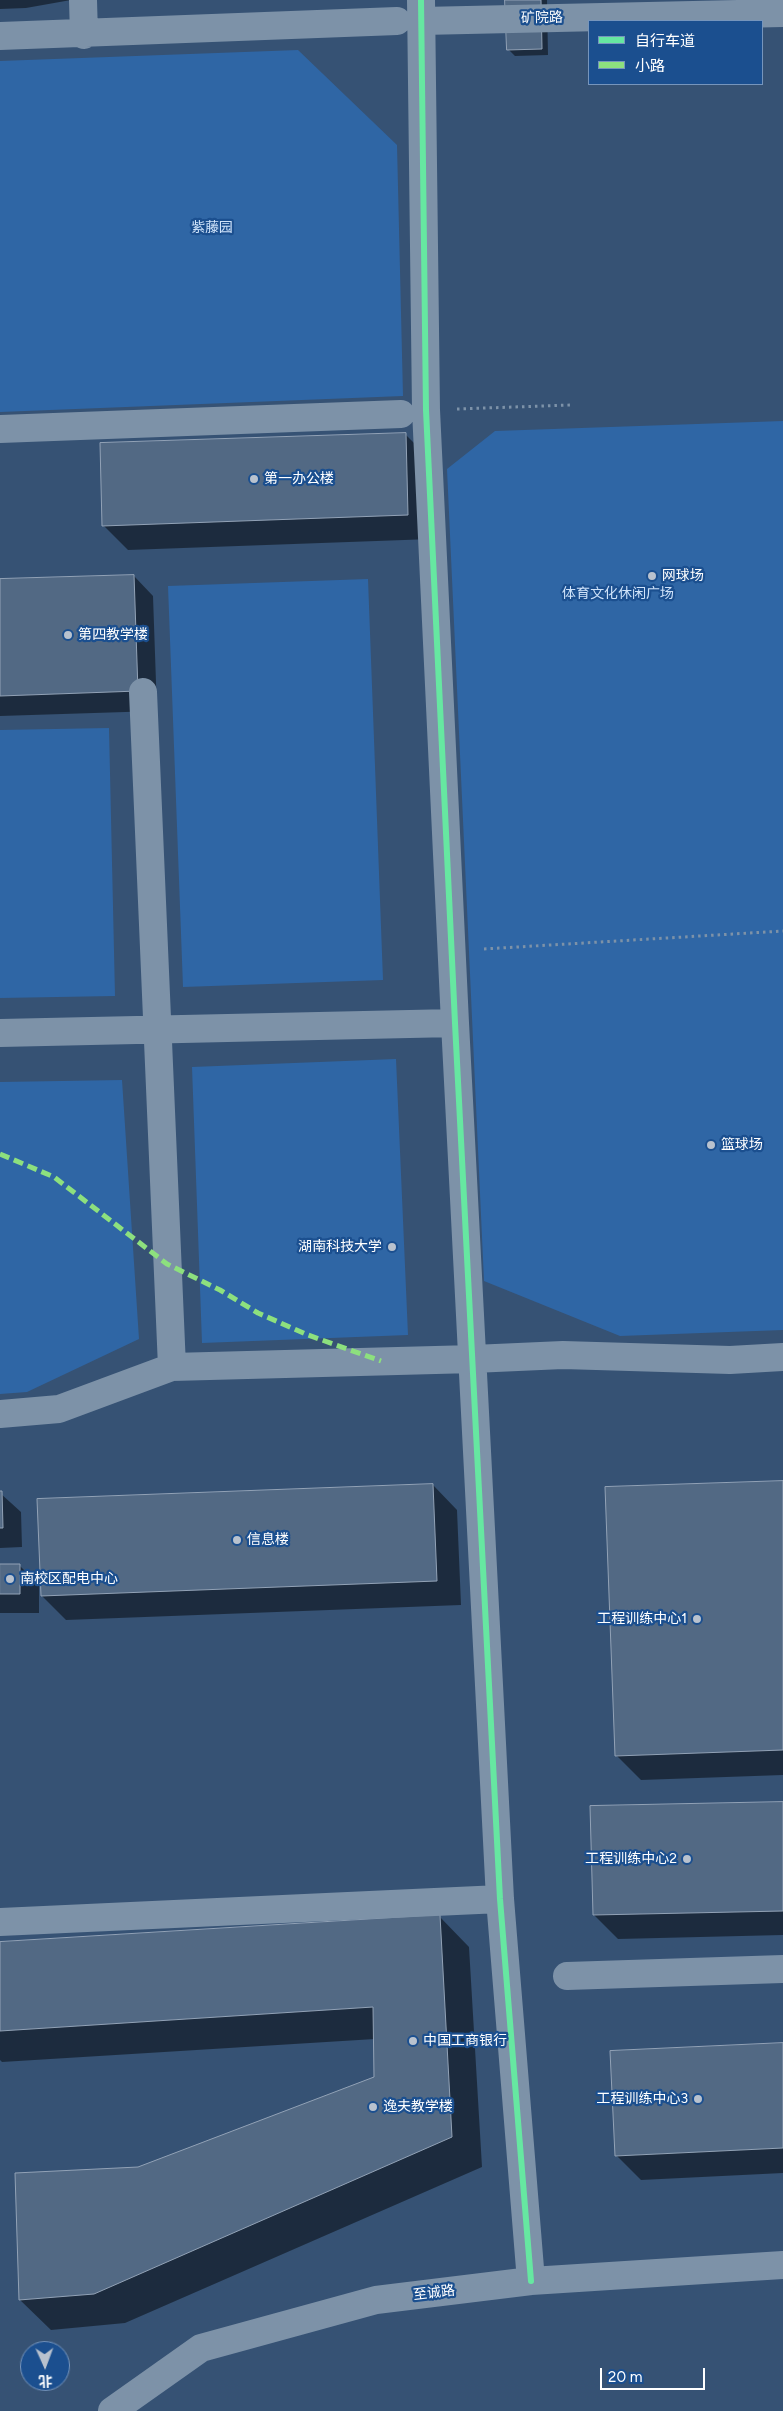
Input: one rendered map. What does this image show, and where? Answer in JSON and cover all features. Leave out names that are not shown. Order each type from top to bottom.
[{"type":"street","points":[[83,0],[84,35]]},
{"type":"street","name":"矿院路","points":[[0,36],[84,35],[413,14],[783,13]]},
{"type":"street","points":[[413,14],[414,412],[452,950],[500,1900],[531,2281]]},
{"type":"street","points":[[0,429],[414,412]]},
{"type":"street","points":[[144,692],[172,1367]]},
{"type":"street","points":[[0,1033],[455,1023]]},
{"type":"street","points":[[0,1414],[59,1409],[172,1367],[473,1359],[563,1354],[730,1360],[783,1357]]},
{"type":"street","points":[[0,1922],[500,1900]]},
{"type":"street","points":[[567,1976],[783,1969]]},
{"type":"street","name":"至诚路","points":[[112,2411],[201,2348],[376,2300],[531,2281],[783,2265]]},
{"type":"path","points":[[414,412],[571,405]]},
{"type":"path","points":[[452,950],[783,931]]},
{"type":"green space","name":"紫藤园","points":[[298,50],[397,145],[403,396],[0,412],[0,61]]},
{"type":"green space","name":"体育文化休闲广场","points":[[783,421],[783,1330],[620,1336],[484,1281],[447,469],[495,431]]},
{"type":"green space","points":[[368,579],[383,980],[183,987],[168,586]]},
{"type":"green space","points":[[109,728],[115,996],[0,998],[0,730]]},
{"type":"green space","points":[[396,1059],[408,1335],[202,1343],[192,1067]]},
{"type":"green space","points":[[122,1080],[139,1339],[27,1392],[0,1394],[0,1082]]},
{"type":"building","points":[[505,0],[541,0],[542,49],[507,50]]},
{"type":"building","name":"第一办公楼","points":[[406,433],[408,515],[102,526],[100,443]]},
{"type":"building","name":"第四教学楼","points":[[134,575],[138,691],[0,696],[0,579]]},
{"type":"building","name":"工程训练中心1","points":[[783,1481],[783,1750],[615,1756],[605,1487]]},
{"type":"building","name":"信息楼","points":[[433,1484],[437,1581],[41,1596],[37,1499]]},
{"type":"building","points":[[0,1491],[2,1491],[3,1528],[0,1528]]},
{"type":"building","name":"南校区配电中心","points":[[0,1564],[20,1564],[20,1594],[0,1594]]},
{"type":"building","name":"工程训练中心2","points":[[783,1802],[783,1911],[593,1915],[590,1806]]},
{"type":"building","name":"逸夫教学楼","points":[[440,1915],[452,2137],[94,2294],[19,2300],[15,2173],[138,2167],[374,2077],[373,2007],[0,2031],[0,1942]]},
{"type":"building","name":"工程训练中心3","points":[[783,2043],[783,2148],[615,2156],[610,2051]]},
{"type":"marked path","points":[[0,1154],[54,1177],[167,1264],[220,1290],[258,1313],[308,1335],[381,1361]]},
{"type":"cycle path","points":[[421,0],[426,410],[455,1023],[500,1899],[531,2281]]},
{"type":"place","name":"第一办公楼","points":[[254,479]]},
{"type":"place","name":"网球场","points":[[652,576]]},
{"type":"place","name":"第四教学楼","points":[[68,635]]},
{"type":"place","name":"篮球场","points":[[711,1145]]},
{"type":"place","name":"湖南科技大学","points":[[392,1247]]},
{"type":"place","name":"信息楼","points":[[237,1540]]},
{"type":"place","name":"南校区配电中心","points":[[10,1579]]},
{"type":"place","name":"工程训练中心1","points":[[697,1619]]},
{"type":"place","name":"工程训练中心2","points":[[687,1859]]},
{"type":"place","name":"中国工商银行","points":[[413,2041]]},
{"type":"place","name":"工程训练中心3","points":[[698,2099]]},
{"type":"place","name":"逸夫教学楼","points":[[373,2107]]}]
